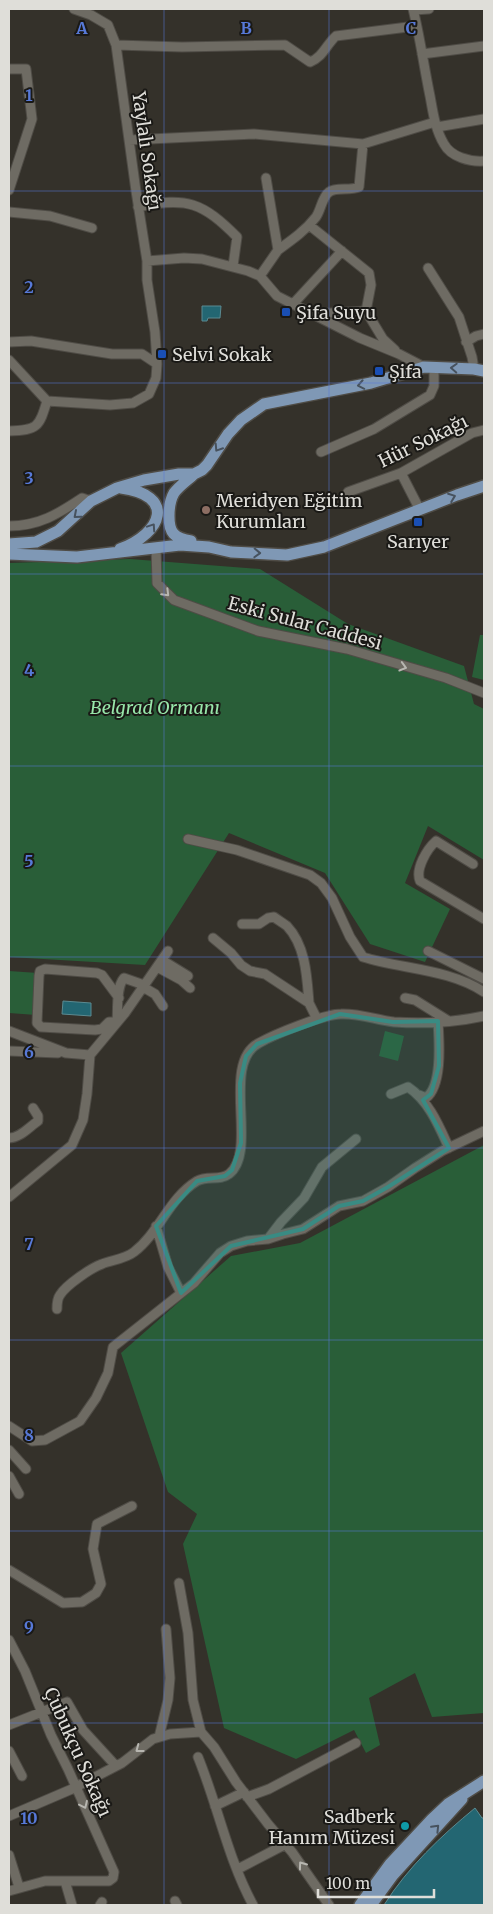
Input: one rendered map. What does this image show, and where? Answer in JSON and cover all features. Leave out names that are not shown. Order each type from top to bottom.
[{"type":"main road","points":[[479,370],[429,367],[371,383],[264,404],[240,420],[207,465],[194,474],[175,492],[171,499],[169,527],[175,536],[209,547],[231,552],[287,555],[324,547],[484,486]]},
{"type":"main road","points":[[9,544],[36,542],[58,531],[91,501],[116,488],[144,480],[179,474],[194,474]]},
{"type":"main road","points":[[112,554],[147,535],[157,522],[158,515],[158,509],[154,503],[143,494],[134,490],[116,488]]},
{"type":"main road","points":[[9,554],[77,557],[180,545],[209,547]]},
{"type":"main road","points":[[360,1905],[390,1864],[432,1818],[448,1804],[484,1780]]},
{"type":"main road","points":[[371,1905],[393,1875],[468,1792]]},
{"type":"main road","points":[[352,1905],[368,1893]]},
{"type":"street","name":"Yaylalı Sokağı","points":[[47,401],[110,405],[134,403],[149,394],[156,378],[157,364],[155,332],[147,280],[147,260],[116,45],[108,25],[94,12],[74,9]]},
{"type":"street","points":[[429,9],[413,9],[436,125],[444,144],[453,153],[476,161],[484,161]]},
{"type":"street","points":[[116,45],[182,47],[285,45],[310,62],[319,58],[329,42],[336,36],[416,26]]},
{"type":"street","points":[[422,54],[484,46]]},
{"type":"street","points":[[9,69],[26,69],[32,119],[9,184]]},
{"type":"street","points":[[129,140],[254,134],[363,144],[436,125],[484,119]]},
{"type":"street","points":[[260,276],[278,250],[299,236],[309,225],[317,215],[327,194],[331,191],[353,190],[359,187],[363,144]]},
{"type":"street","points":[[266,178],[278,250]]},
{"type":"street","points":[[138,207],[183,202],[201,207],[217,218],[237,237],[233,266]]},
{"type":"street","points":[[9,212],[50,216],[92,228]]},
{"type":"street","points":[[309,225],[369,273],[370,285],[366,311],[383,339],[399,354]]},
{"type":"street","points":[[293,304],[342,251]]},
{"type":"street","points":[[147,260],[202,259],[248,270],[260,276],[277,296],[360,338],[429,367],[434,386],[430,395],[374,429],[321,452]]},
{"type":"street","points":[[428,268],[459,317],[466,342],[479,370]]},
{"type":"street","points":[[312,314],[366,311]]},
{"type":"street","points":[[466,342],[484,334]]},
{"type":"street","points":[[9,342],[30,341],[112,354],[142,354],[157,364]]},
{"type":"street","points":[[9,360],[47,401],[41,421],[36,426],[9,431]]},
{"type":"street","name":"Hür Sokağı","points":[[348,492],[401,473],[472,433],[484,433]]},
{"type":"street","points":[[401,473],[420,510]]},
{"type":"street","points":[[9,526],[17,526],[54,517],[82,498],[91,501]]},
{"type":"street","name":"Eski Sular Caddesi","points":[[156,548],[158,583],[174,600],[258,631],[347,649],[446,678],[484,693]]},
{"type":"street","points":[[188,839],[237,850],[310,875],[321,883],[332,898],[350,937],[363,956],[473,984],[484,992]]},
{"type":"street","points":[[473,864],[436,841],[419,867],[418,876],[420,881],[484,919]]},
{"type":"street","points":[[242,924],[259,924],[268,918],[274,917],[288,927],[300,948],[304,960],[309,1003],[317,1019]]},
{"type":"street","points":[[213,938],[231,953],[241,965],[250,971],[265,974],[309,1003]]},
{"type":"street","points":[[428,950],[484,979]]},
{"type":"street","points":[[9,1197],[72,1145],[83,1120],[90,1055],[144,986],[168,951]]},
{"type":"street","points":[[159,964],[188,976]]},
{"type":"street","points":[[159,964],[190,988]]},
{"type":"street","points":[[117,1022],[109,1022],[102,1029],[95,1030],[41,1027],[37,1023],[36,1018],[40,970],[97,973],[102,975],[119,998]]},
{"type":"street","points":[[117,1022],[120,982],[124,978],[144,986],[155,994],[163,1006]]},
{"type":"street","points":[[405,998],[415,1000],[447,1020]]},
{"type":"street","points":[[56,1309],[59,1296],[70,1284],[101,1264],[134,1253],[177,1199],[190,1186],[202,1178],[220,1177],[229,1174],[235,1166],[238,1156],[241,1134],[241,1078],[243,1064],[249,1051],[262,1041],[317,1019],[340,1014],[393,1022],[438,1021],[484,1016]]},
{"type":"street","points":[[391,1094],[408,1086],[426,1098],[431,1094],[439,1066],[438,1021]]},
{"type":"street","points":[[9,1031],[66,1053]]},
{"type":"street","points":[[9,1051],[90,1055]]},
{"type":"street","points":[[419,1094],[437,1122],[449,1148]]},
{"type":"street","points":[[9,1138],[21,1134],[38,1121],[38,1116],[33,1108]]},
{"type":"street","points":[[9,1426],[32,1441],[45,1440],[80,1421],[96,1398],[108,1373],[113,1347],[194,1283],[220,1253],[231,1246],[247,1241],[268,1239],[304,1229],[339,1206],[363,1201],[388,1188],[414,1168],[484,1131]]},
{"type":"street","points":[[268,1239],[304,1198],[322,1167],[356,1139]]},
{"type":"street","points":[[156,1226],[168,1267],[180,1293]]},
{"type":"street","points":[[9,1450],[26,1469]]},
{"type":"street","points":[[9,1476],[19,1494]]},
{"type":"street","points":[[9,1570],[63,1603],[82,1602],[96,1593],[101,1584],[93,1549],[97,1524],[132,1506]]},
{"type":"street","points":[[179,1582],[188,1633],[193,1700],[201,1732],[214,1747],[268,1824],[286,1844],[329,1905]]},
{"type":"street","points":[[159,1737],[168,1700],[170,1678],[166,1629]]},
{"type":"street","name":"Çubukçu Sokağı","points":[[9,1640],[25,1671],[75,1787],[113,1868],[113,1878],[109,1881],[65,1881]]},
{"type":"street","points":[[9,1725],[67,1702],[83,1730],[116,1766]]},
{"type":"street","points":[[9,1816],[75,1787],[116,1766],[153,1739],[170,1734],[201,1732]]},
{"type":"street","points":[[215,1806],[269,1789],[356,1743]]},
{"type":"street","points":[[9,1751],[22,1776]]},
{"type":"street","points":[[198,1757],[238,1869],[253,1905]]},
{"type":"street","points":[[238,1869],[286,1844]]},
{"type":"street","points":[[9,1855],[20,1887]]},
{"type":"street","points":[[9,1891],[45,1881],[65,1881],[72,1905]]},
{"type":"highlighted area","points":[[340,1014],[393,1022],[438,1021],[439,1066],[431,1094],[423,1100],[449,1148],[363,1201],[339,1206],[303,1229],[231,1246],[181,1293],[156,1226],[197,1181],[225,1176],[232,1170],[241,1143],[240,1083],[246,1056],[257,1044]]},
{"type":"green space","name":"Belgrad Ormanı","points":[[130,559],[260,569],[348,624],[464,666],[474,704],[484,709],[484,860],[428,826],[405,883],[450,909],[425,962],[370,944],[325,873],[229,833],[145,965],[9,957],[9,563]]},
{"type":"green space","points":[[480,635],[484,635],[484,680],[472,677]]},
{"type":"green space","points":[[9,971],[38,973],[36,1015],[9,1013]]},
{"type":"green space","points":[[385,1031],[404,1036],[398,1061],[379,1056]]},
{"type":"green space","points":[[484,1145],[484,1713],[432,1717],[415,1673],[369,1698],[380,1745],[366,1753],[354,1730],[296,1759],[224,1728],[183,1544],[197,1514],[168,1492],[121,1353],[231,1256],[300,1243]]},
{"type":"water","points":[[202,306],[221,306],[220,318],[208,318],[207,321],[202,321]]},
{"type":"water","points":[[63,1001],[91,1003],[91,1016],[62,1014]]},
{"type":"water","points":[[475,1808],[484,1818],[484,1905],[384,1905],[414,1865]]},
{"type":"place","name":"Şifa Suyu","points":[[286,312]]},
{"type":"place","name":"Selvi Sokak","points":[[162,354]]},
{"type":"place","name":"Şifa","points":[[379,371]]},
{"type":"place","name":"Meridyen Eğitim Kurumları","points":[[206,510]]},
{"type":"place","name":"Sarıyer","points":[[418,522]]},
{"type":"place","name":"Sadberk Hanım Müzesi","points":[[405,1826]]}]
